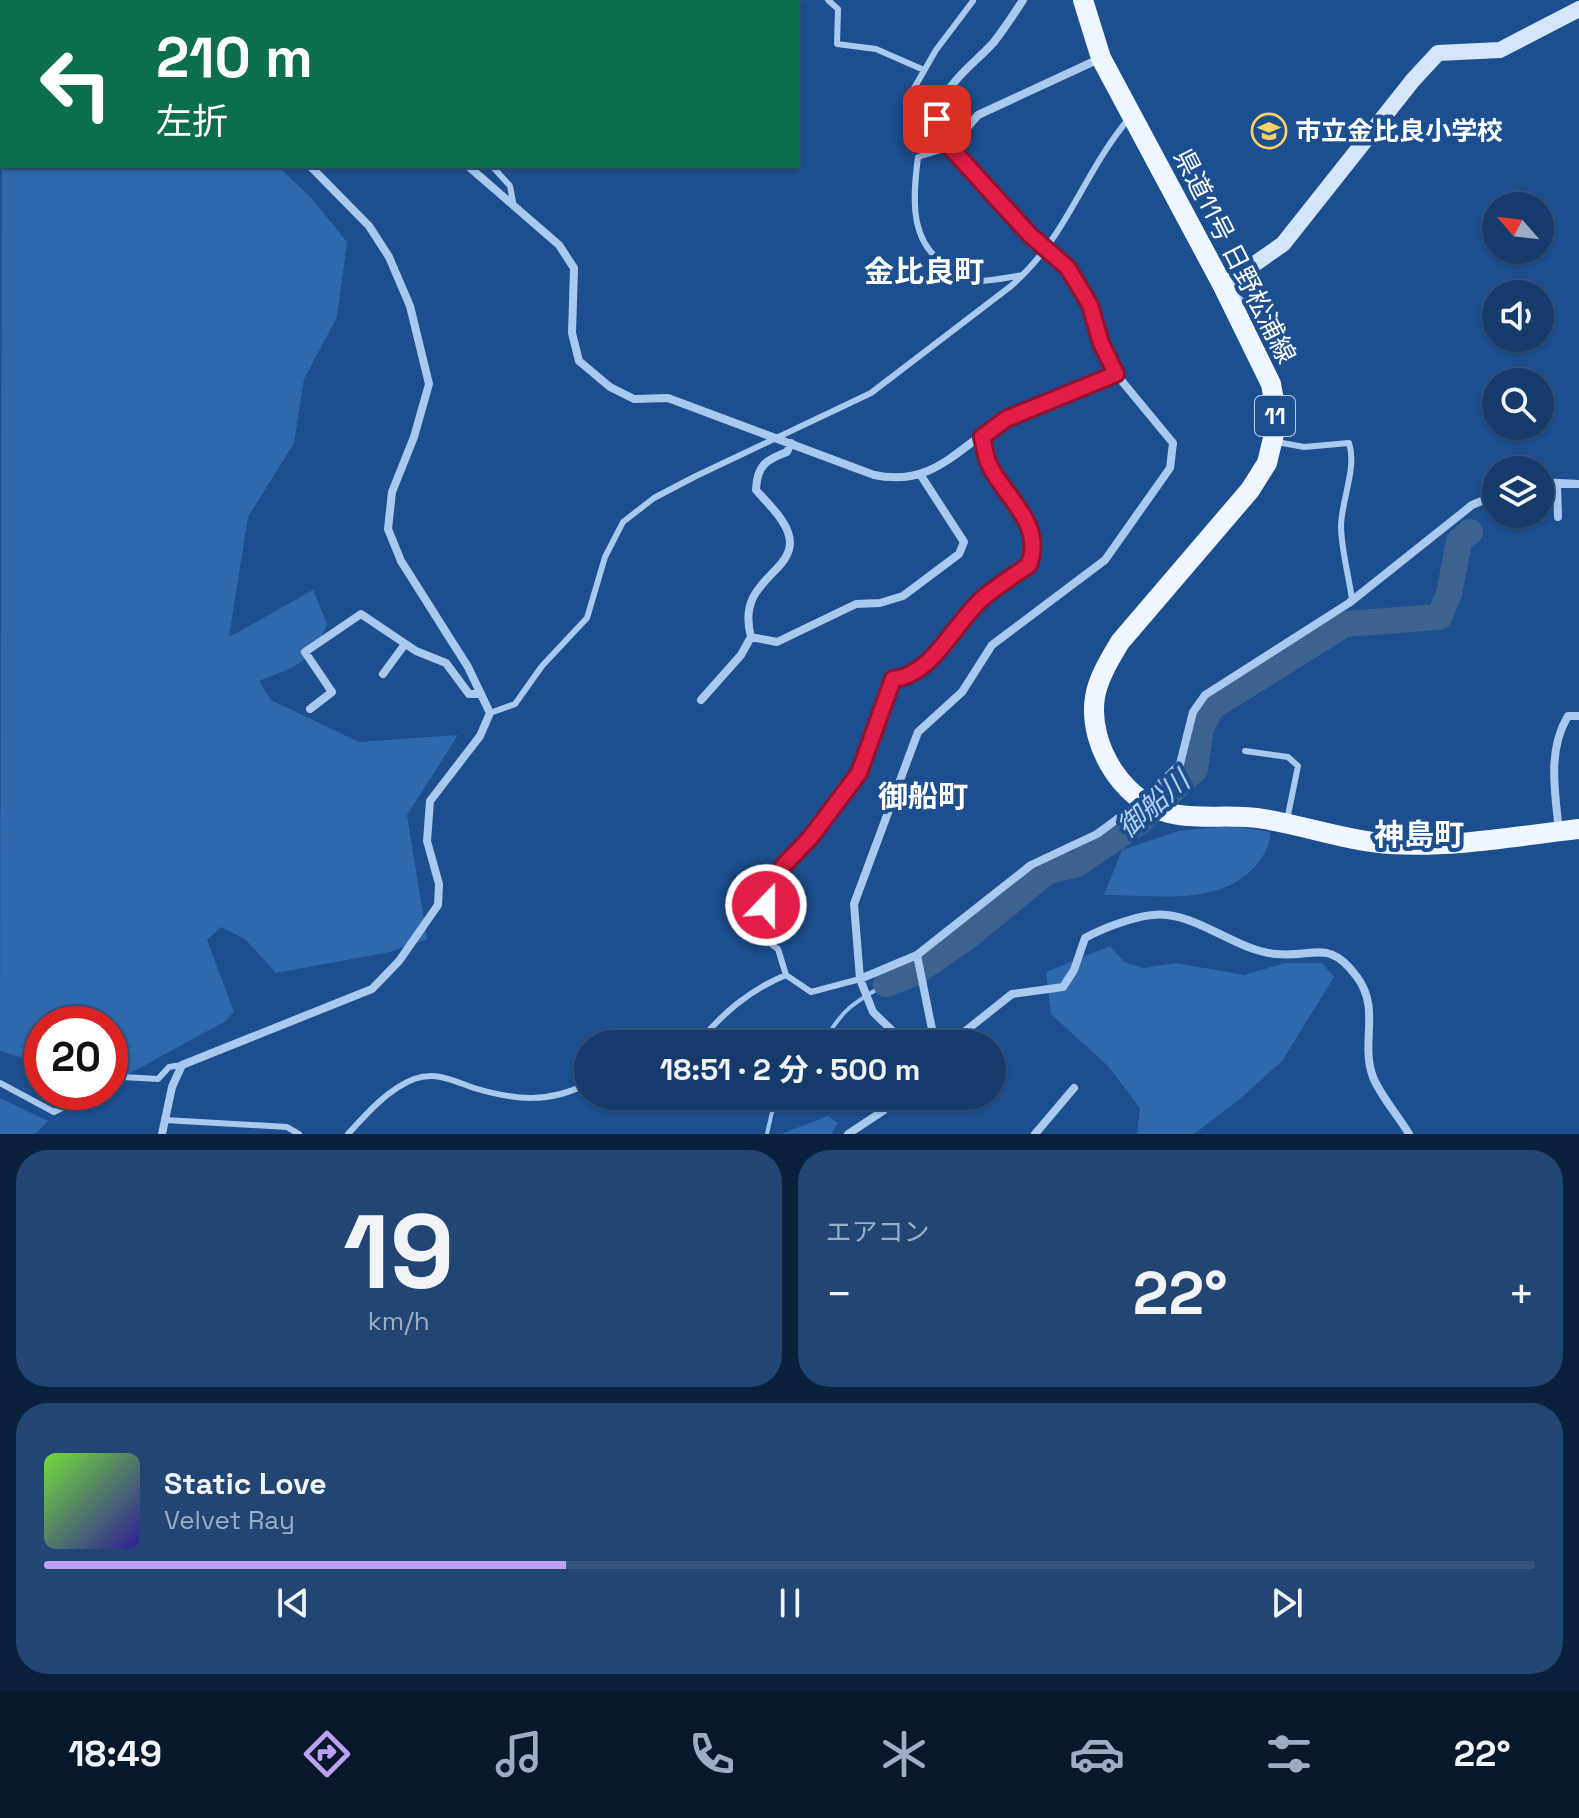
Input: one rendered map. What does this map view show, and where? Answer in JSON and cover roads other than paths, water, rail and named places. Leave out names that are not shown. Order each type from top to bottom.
[{"type":"main road","name":"県道11号 日野松浦線","points":[[1083,0],[1101,58],[1223,286],[1271,384],[1276,412],[1267,463],[1250,490],[1120,642],[1100,682],[1095,697],[1095,728],[1105,758],[1129,789],[1165,812],[1261,818],[1387,844],[1434,845],[1569,830]]},
{"type":"street","points":[[892,1030],[873,1012],[860,979],[854,904],[918,732],[962,692],[992,645],[1105,560],[1170,468],[1173,443],[1116,374],[1101,343],[1090,305],[1068,268],[1046,249],[941,135],[937,119],[942,99],[953,82],[994,42],[1023,0]]},
{"type":"street","points":[[1223,286],[1283,244],[1438,53],[1500,50],[1579,9]]},
{"type":"street","points":[[950,147],[978,115],[1101,58]]},
{"type":"street","points":[[162,1134],[172,1087],[182,1065],[372,989],[399,961],[438,905],[439,884],[427,841],[430,801],[480,736],[490,713],[468,667],[401,561],[388,529],[392,492],[414,437],[429,384],[410,306],[389,257],[369,226],[312,168]]},
{"type":"street","points":[[470,168],[559,245],[574,268],[572,333],[579,361],[610,387],[634,399],[668,398],[874,475],[903,479],[948,461],[1006,419],[1116,374]]},
{"type":"street","points":[[701,700],[741,655],[751,637],[746,619],[752,601],[763,579],[785,557],[790,542],[784,522],[756,490],[757,473],[767,459],[787,452],[791,443]]},
{"type":"street","points":[[751,637],[777,642],[856,604],[880,603],[903,596],[959,554],[964,542],[920,474]]},
{"type":"street","points":[[1554,483],[1579,484]]},
{"type":"street","points":[[1557,483],[1558,517]]},
{"type":"street","points":[[860,979],[917,955],[1031,865],[1097,834],[1144,800],[1180,764],[1193,712],[1205,695],[1352,600],[1472,505],[1482,501]]},
{"type":"street","points":[[310,709],[332,692],[305,652],[361,614],[405,644],[446,663],[469,694],[481,694]]},
{"type":"street","points":[[383,674],[405,644]]},
{"type":"street","points":[[1569,830],[1553,768],[1563,724],[1568,716],[1579,716]]},
{"type":"street","points":[[967,1030],[1012,994],[1063,987],[1074,970],[1085,938],[1108,925],[1166,915],[1274,955],[1327,951],[1337,954],[1364,987],[1372,1015],[1368,1053],[1373,1077],[1409,1134]]},
{"type":"street","points":[[917,955],[932,1030]]},
{"type":"street","points":[[1035,1134],[1074,1088]]},
{"type":"street","points":[[848,1134],[884,1110]]},
{"type":"lane","points":[[828,0],[838,9],[837,44],[876,49],[924,70]]},
{"type":"lane","points":[[942,99],[927,91],[913,90],[973,1]]},
{"type":"lane","points":[[490,713],[515,704],[542,666],[587,618],[605,557],[623,522],[654,498],[871,393],[1023,275],[1067,221],[1105,147],[1132,114]]},
{"type":"lane","points":[[950,147],[918,157],[915,226],[919,237],[928,252],[943,265],[975,281],[1023,275]]},
{"type":"lane","points":[[494,168],[510,186],[513,202]]},
{"type":"lane","points":[[1223,286],[1254,310]]},
{"type":"lane","points":[[860,979],[811,992],[786,975],[778,949],[756,933],[776,878],[859,773],[893,679],[906,678],[935,654],[983,599],[1029,565],[1033,538],[1017,502],[987,461],[982,437]]},
{"type":"lane","points":[[1272,442],[1304,447],[1349,443],[1351,463],[1343,497],[1341,528],[1352,600]]},
{"type":"lane","points":[[1245,751],[1288,757],[1298,766],[1286,823]]},
{"type":"lane","points":[[709,1030],[726,1009],[786,975]]},
{"type":"lane","points":[[128,1077],[158,1079],[169,1067],[182,1065]]},
{"type":"lane","points":[[348,1134],[388,1095],[415,1079],[440,1075],[475,1088],[531,1101],[574,1087]]},
{"type":"lane","points":[[0,1083],[24,1096]]},
{"type":"lane","points":[[165,1120],[287,1127],[299,1134]]},
{"type":"waterway","name":"御船川","points":[[886,984],[915,973],[967,937],[1048,871],[1077,864],[1139,822],[1195,769],[1201,728],[1212,707],[1345,624],[1439,617],[1449,594],[1459,541],[1470,532]]},
{"type":"waterway","name":"御船川","points":[[832,1030],[849,1008],[886,984]]},
{"type":"waterway","name":"御船川","points":[[767,1134],[774,1110]]},
{"type":"place","name":"市立金比良小学校","points":[[1269,131]]},
{"type":"district","name":"金比良町","points":[[924,272]]},
{"type":"district","name":"御船町","points":[[923,797]]},
{"type":"district","name":"神島町","points":[[1419,835]]}]
